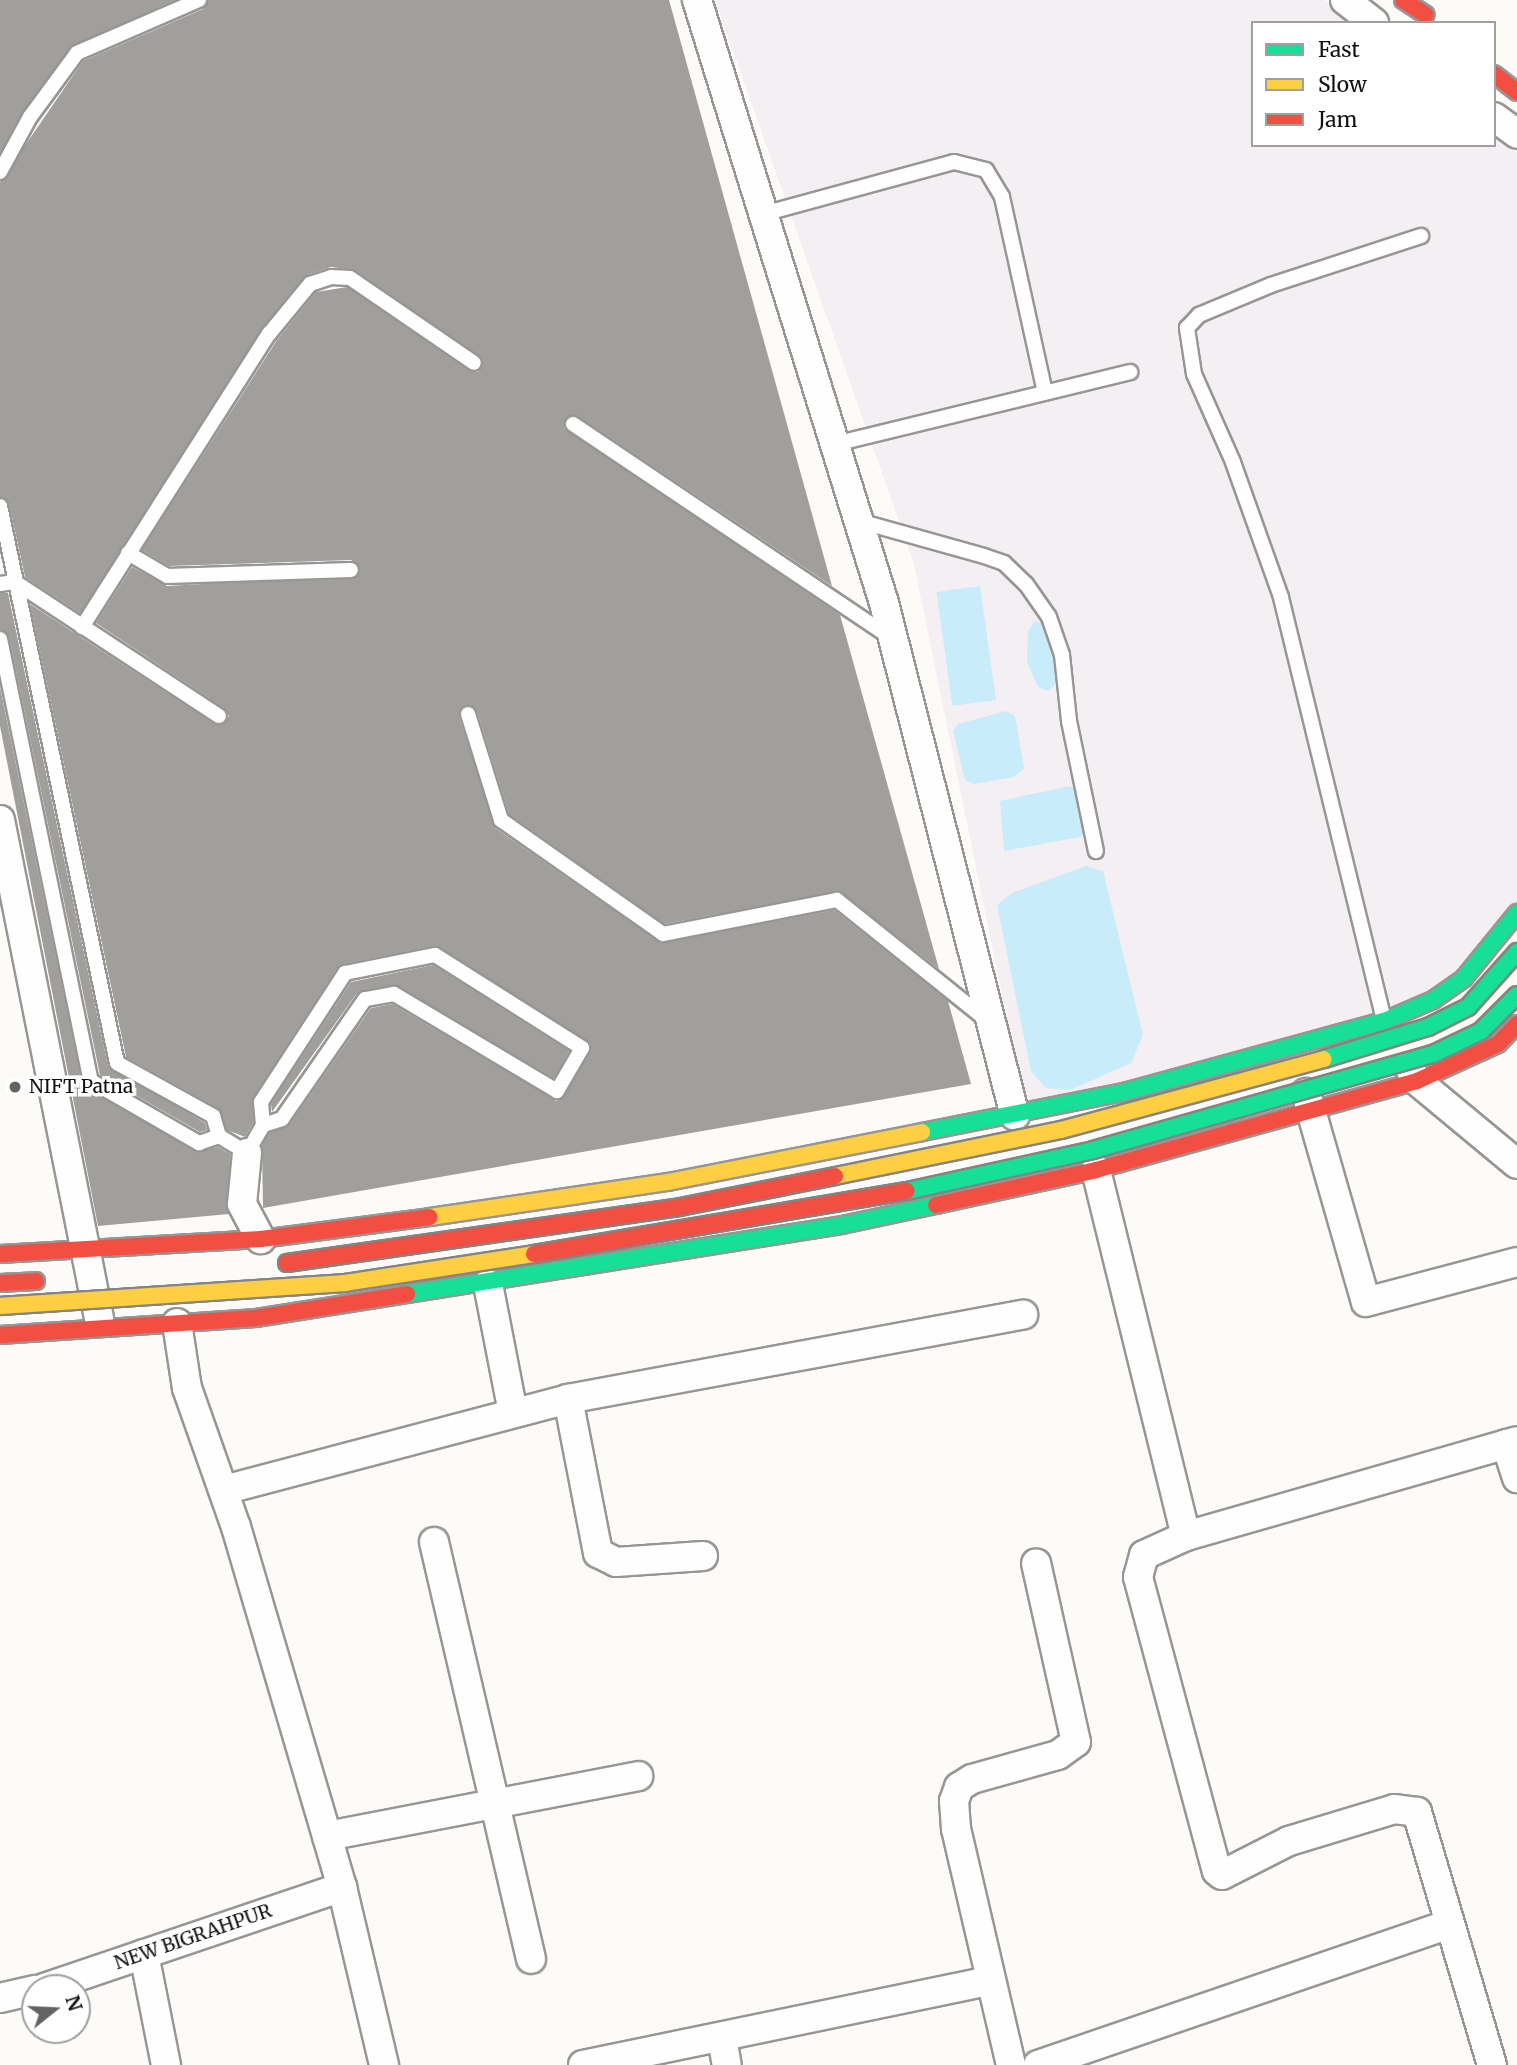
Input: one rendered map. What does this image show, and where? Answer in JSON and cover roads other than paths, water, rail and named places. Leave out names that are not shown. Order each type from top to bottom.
[{"type":"main road","points":[[1404,0],[1428,13]]},
{"type":"main road","points":[[1496,76],[1517,92]]},
{"type":"main road","points":[[263,1252],[668,1182],[1015,1116],[1291,1047],[1384,1021],[1433,1000],[1464,978],[1517,913]]},
{"type":"main road","points":[[0,1254],[87,1249],[263,1252],[680,1207],[1061,1130],[1289,1070],[1429,1027],[1468,1007],[1517,952]]},
{"type":"main road","points":[[0,1306],[345,1283],[736,1224],[928,1187],[1094,1150],[1433,1054],[1481,1031],[1517,995]]},
{"type":"main road","points":[[0,1335],[256,1318],[488,1284],[842,1225],[1096,1170],[1417,1081],[1498,1044],[1517,1024]]},
{"type":"main road","points":[[76,1279],[116,1277]]},
{"type":"main road","points":[[0,1283],[43,1281]]},
{"type":"street","points":[[697,0],[894,639],[1015,1116]]},
{"type":"street","points":[[1345,0],[1371,21]]},
{"type":"street","points":[[1496,118],[1517,134]]},
{"type":"street","points":[[0,821],[9,906],[87,1249],[101,1328]]},
{"type":"street","points":[[1384,1021],[1417,1081],[1517,1164]]},
{"type":"street","points":[[1291,1047],[1366,1302],[1517,1262]]},
{"type":"street","points":[[247,1153],[242,1204],[263,1252]]},
{"type":"street","points":[[1096,1170],[1186,1536]]},
{"type":"street","points":[[488,1284],[513,1413]]},
{"type":"street","points":[[224,1490],[568,1399],[1023,1315]]},
{"type":"street","points":[[177,1322],[187,1388],[224,1490],[342,1887],[384,2065]]},
{"type":"street","points":[[568,1399],[598,1553],[616,1562],[703,1556]]},
{"type":"street","points":[[1492,2065],[1447,1925],[1426,1833],[1417,1812],[1406,1808],[1289,1841],[1228,1872],[1217,1871],[1138,1577],[1144,1555],[1186,1536],[1511,1443],[1517,1478]]},
{"type":"street","points":[[434,1542],[531,1959]]},
{"type":"street","points":[[1011,2065],[989,1981],[954,1801],[959,1787],[972,1779],[1058,1755],[1076,1742],[1036,1563]]},
{"type":"street","points":[[327,1836],[638,1776]]},
{"type":"street","name":"NEW BIGRAHPUR","points":[[85,1974],[342,1887]]},
{"type":"street","points":[[1038,2065],[1447,1925]]},
{"type":"street","points":[[144,1954],[166,2065]]},
{"type":"street","points":[[583,2065],[725,2051],[989,1981]]},
{"type":"street","points":[[0,1998],[21,1993]]},
{"type":"lane","points":[[0,172],[30,117],[77,53],[199,0]]},
{"type":"lane","points":[[763,214],[954,162],[986,170],[1002,197],[1045,392]]},
{"type":"lane","points":[[1384,1021],[1281,597],[1233,462],[1194,374],[1187,328],[1199,315],[1271,285],[1421,236]]},
{"type":"lane","points":[[82,627],[269,334],[310,284],[331,276],[350,278],[474,363]]},
{"type":"lane","points":[[835,444],[1130,372]]},
{"type":"lane","points":[[573,424],[894,639]]},
{"type":"lane","points":[[0,506],[7,583],[117,1062],[213,1116],[219,1136],[247,1153],[263,1125],[261,1102],[345,973],[435,955],[582,1048],[557,1091],[394,994],[365,999],[282,1119],[263,1125]]},
{"type":"lane","points":[[859,522],[1004,563],[1026,584],[1049,617],[1062,655],[1069,721],[1096,851]]},
{"type":"lane","points":[[128,553],[167,576],[351,570]]},
{"type":"lane","points":[[7,583],[82,627],[219,716]]},
{"type":"lane","points":[[0,639],[91,1081],[199,1143],[219,1136]]},
{"type":"lane","points":[[468,714],[501,820],[663,934],[837,900],[992,1024]]},
{"type":"water","points":[[980,586],[996,700],[952,706],[936,592]]},
{"type":"water","points":[[1034,621],[1042,623],[1054,647],[1057,683],[1048,691],[1038,687],[1027,662],[1028,632]]},
{"type":"water","points":[[1006,711],[1015,716],[1024,768],[1014,777],[974,784],[965,780],[953,731],[958,724]]},
{"type":"water","points":[[1070,786],[1082,794],[1090,830],[1080,837],[1004,851],[1000,801]]},
{"type":"water","points":[[1086,866],[1103,871],[1143,1035],[1131,1063],[1070,1090],[1046,1088],[1031,1071],[997,905],[1012,893]]},
{"type":"place","name":"NIFT Patna","points":[[15,1087]]}]
